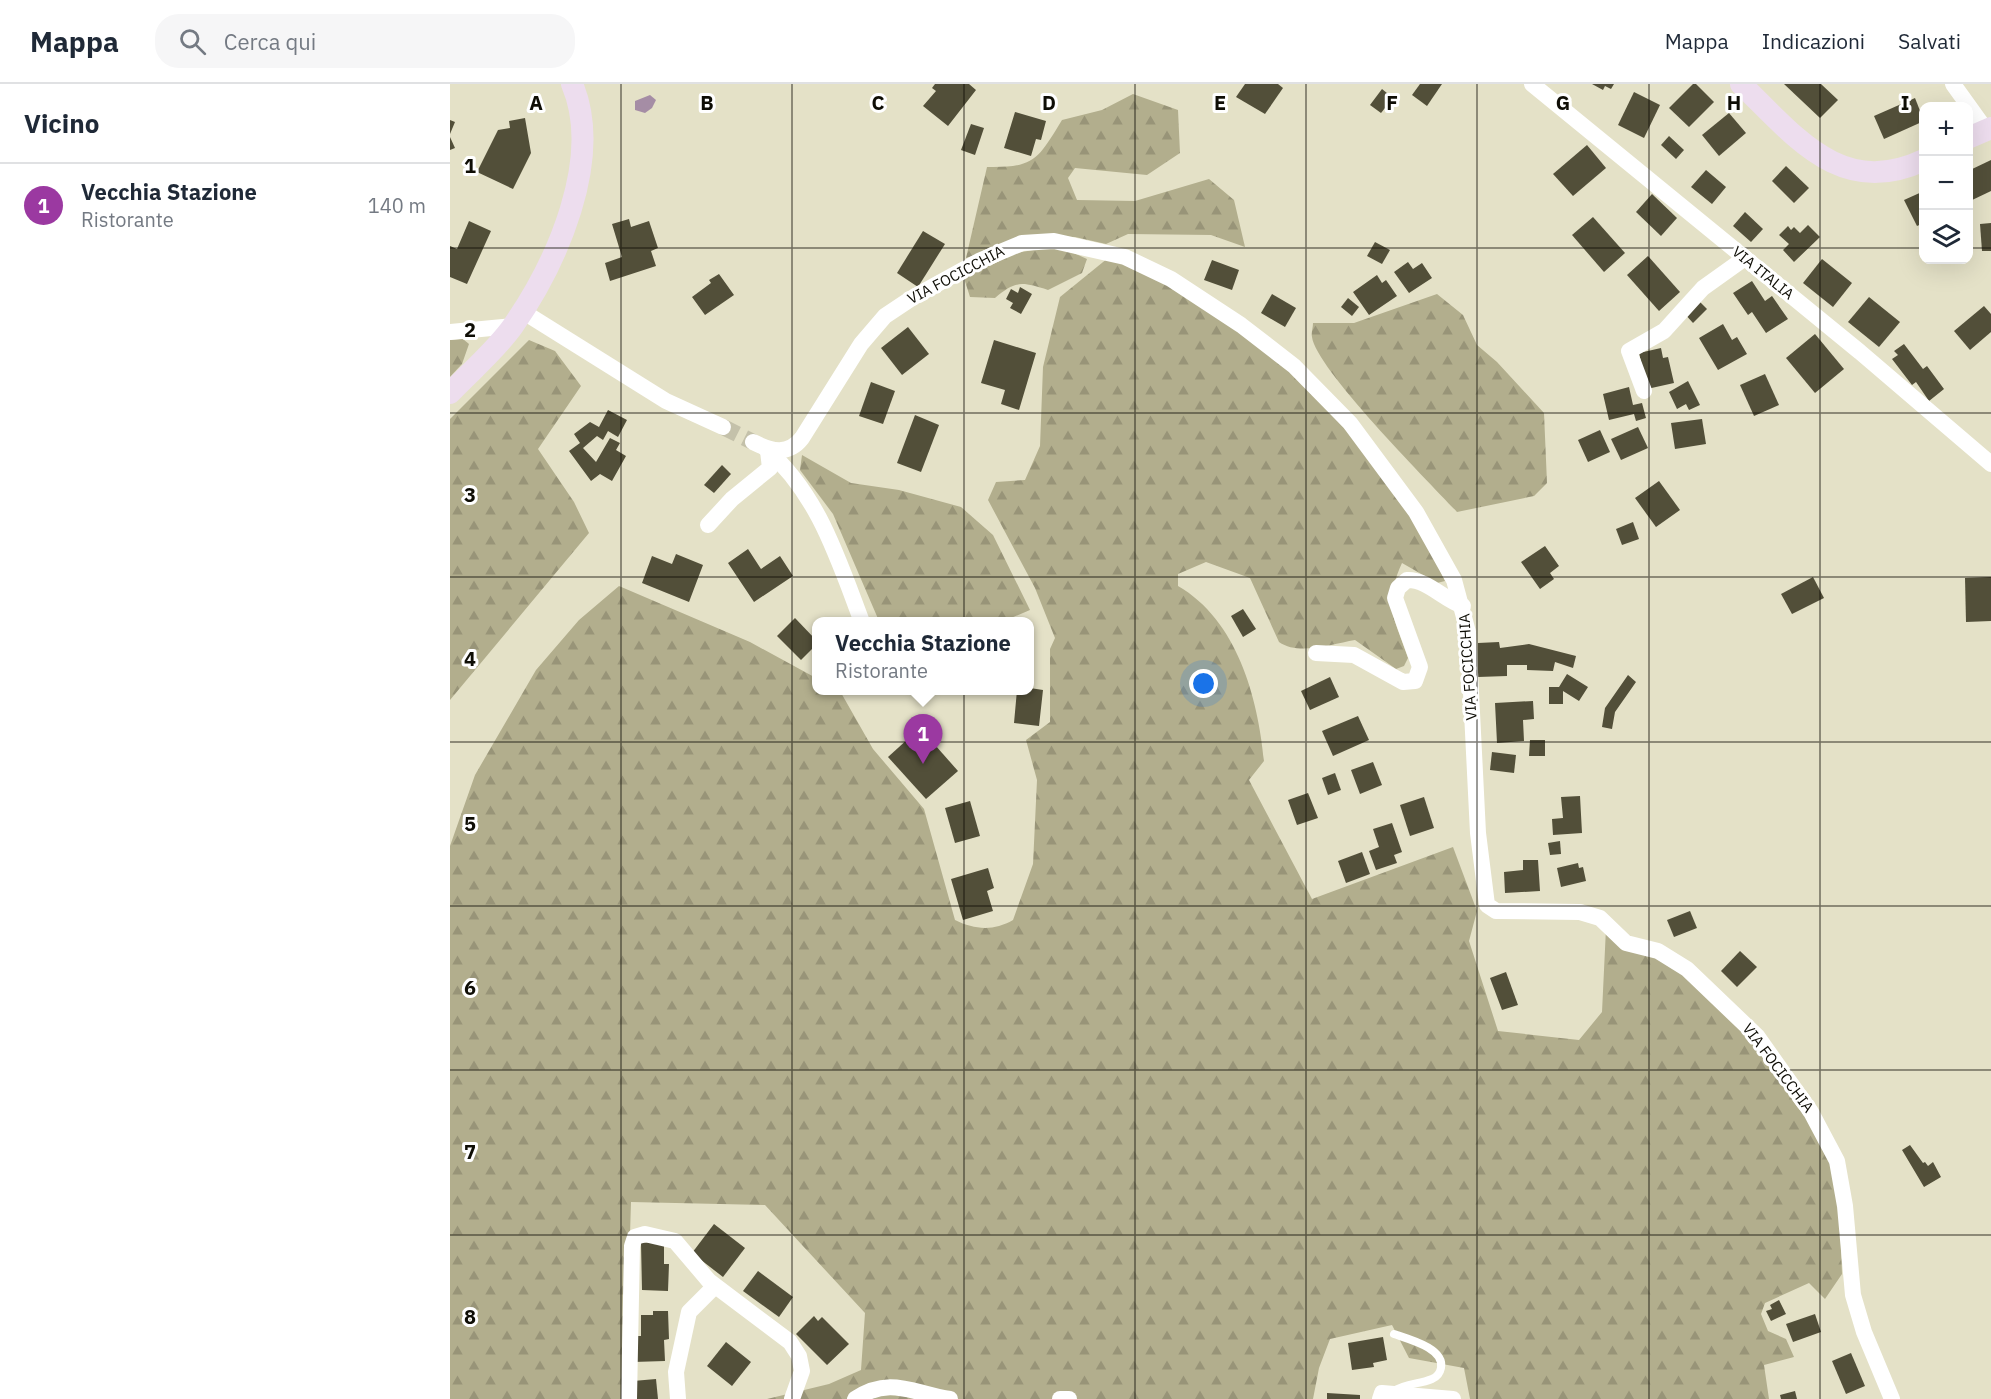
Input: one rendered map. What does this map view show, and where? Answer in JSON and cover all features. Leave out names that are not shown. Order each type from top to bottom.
[{"type":"main road","points":[[450,393],[518,318],[568,223],[581,138],[580,115],[572,84]]},
{"type":"main road","points":[[1741,84],[1809,148],[1837,165],[1864,173],[1879,173],[1898,170],[1919,162]]},
{"type":"street","name":"VIA ITALIA","points":[[1532,84],[1745,258],[1991,464]]},
{"type":"street","points":[[1953,84],[1982,132]]},
{"type":"street","name":"VIA FOCICCHIA","points":[[761,446],[782,451],[796,446],[866,338],[885,316],[912,298],[989,256],[1022,243],[1054,241],[1096,249],[1142,264],[1177,282],[1260,338],[1317,387],[1356,431],[1416,512],[1446,562],[1463,606],[1469,645],[1478,833],[1487,905],[1496,911],[1580,912],[1600,918],[1626,943],[1658,951],[1688,969],[1757,1036],[1811,1112],[1837,1161],[1845,1206],[1853,1295],[1864,1332],[1892,1399]]},
{"type":"street","points":[[1644,391],[1629,351],[1664,331],[1703,288],[1745,258]]},
{"type":"street","points":[[450,332],[518,318],[666,401],[723,427]]},
{"type":"street","points":[[708,525],[732,499],[770,468],[761,446]]},
{"type":"street","points":[[761,446],[784,465],[823,522],[860,617]]},
{"type":"street","points":[[1316,653],[1354,655],[1403,682],[1415,681],[1420,667],[1395,598],[1398,588],[1407,580],[1420,582],[1452,603],[1463,606]]},
{"type":"street","points":[[630,1399],[628,1363],[633,1240],[645,1234],[675,1241],[694,1267],[715,1286],[777,1330],[795,1348],[802,1371],[792,1399]]},
{"type":"street","points":[[678,1399],[676,1372],[689,1312],[715,1286]]},
{"type":"street","points":[[855,1399],[867,1390],[894,1386],[950,1399]]},
{"type":"street","points":[[1385,1396],[1453,1399]]},
{"type":"street","points":[[1060,1399],[1069,1399]]},
{"type":"lane","points":[[1385,1396],[1405,1384],[1432,1379],[1439,1373],[1441,1364],[1437,1355],[1425,1347],[1394,1335]]},
{"type":"green space","points":[[1133,94],[1178,110],[1180,153],[1147,175],[1075,168],[1068,178],[1077,200],[1135,201],[1209,179],[1234,200],[1245,247],[1211,235],[1128,234],[1106,244],[1075,237],[1032,236],[966,258],[987,167],[1016,166],[1025,163],[1034,158],[1047,144],[1062,120],[1102,110]]},
{"type":"green space","points":[[1039,249],[1065,249],[1087,259],[1082,273],[1048,290],[1020,284],[1008,288],[995,298],[970,297],[964,278],[1004,255]]},
{"type":"green space","points":[[1108,258],[1146,270],[1251,339],[1295,375],[1357,442],[1424,536],[1445,581],[1437,583],[1402,563],[1396,577],[1392,601],[1395,621],[1408,658],[1404,666],[1396,669],[1355,640],[1306,649],[1287,646],[1279,642],[1250,578],[1206,562],[1178,574],[1178,586],[1198,601],[1215,619],[1230,639],[1241,662],[1256,711],[1264,761],[1249,780],[1312,899],[1453,847],[1477,911],[1469,941],[1498,1031],[1579,1040],[1602,1012],[1606,928],[1663,957],[1756,1042],[1816,1126],[1839,1189],[1842,1274],[1825,1299],[1809,1283],[1765,1303],[1761,1314],[1768,1331],[1786,1339],[1794,1357],[1764,1365],[1769,1399],[1470,1399],[1464,1368],[1409,1358],[1392,1325],[1330,1339],[1319,1368],[1313,1399],[767,1399],[829,1384],[861,1370],[865,1313],[765,1205],[631,1202],[625,1399],[450,1399],[450,846],[475,775],[536,670],[579,620],[619,586],[750,642],[812,676],[812,695],[842,695],[873,749],[924,809],[955,920],[984,928],[999,926],[1013,920],[1033,864],[1037,780],[1026,740],[1050,722],[1050,649],[1055,638],[1035,588],[988,500],[996,482],[1025,480],[1040,446],[1043,367],[1060,297]]},
{"type":"green space","points":[[1437,294],[1463,315],[1477,345],[1497,362],[1544,413],[1547,483],[1534,496],[1457,512],[1353,399],[1318,353],[1312,337],[1313,323],[1354,323]]},
{"type":"green space","points":[[463,339],[469,344],[462,364],[450,377],[450,340]]},
{"type":"green space","points":[[529,340],[555,351],[581,386],[538,449],[574,502],[589,533],[450,700],[450,419]]},
{"type":"green space","points":[[802,455],[851,483],[899,490],[961,507],[993,535],[1030,610],[1013,617],[877,617],[833,514],[800,470]]},
{"type":"shaded area","points":[[650,95],[656,100],[652,108],[645,113],[635,110],[635,101]]},
{"type":"building","points":[[935,84],[969,84],[976,90],[948,126],[923,106],[936,91],[932,88]]},
{"type":"building","points":[[1245,84],[1278,84],[1283,88],[1265,114],[1236,97]]},
{"type":"building","points":[[1420,84],[1442,84],[1427,106],[1412,95]]},
{"type":"building","points":[[1592,84],[1614,84],[1611,89],[1605,86],[1603,90]]},
{"type":"building","points":[[1693,84],[1696,84],[1714,102],[1689,127],[1669,108]]},
{"type":"building","points":[[1784,84],[1821,84],[1838,100],[1820,118]]},
{"type":"building","points":[[1382,89],[1393,98],[1381,113],[1370,105]]},
{"type":"building","points":[[1634,92],[1660,105],[1644,138],[1618,125]]},
{"type":"building","points":[[1915,98],[1919,108],[1919,123],[1884,139],[1874,116]]},
{"type":"building","points":[[1015,112],[1046,121],[1041,140],[1036,139],[1031,156],[1004,148]]},
{"type":"building","points":[[1729,113],[1746,133],[1719,156],[1702,135]]},
{"type":"building","points":[[525,118],[531,153],[513,189],[477,172],[498,130],[510,128],[509,121]]},
{"type":"building","points":[[450,120],[455,122],[450,134]]},
{"type":"building","points":[[971,124],[984,128],[975,155],[961,150]]},
{"type":"building","points":[[1669,136],[1684,150],[1676,159],[1661,145]]},
{"type":"building","points":[[450,137],[455,148],[450,150]]},
{"type":"building","points":[[1587,145],[1606,168],[1573,196],[1553,174]]},
{"type":"building","points":[[1991,160],[1991,191],[1973,200],[1973,169]]},
{"type":"building","points":[[1786,166],[1809,188],[1794,203],[1772,181]]},
{"type":"building","points":[[1706,170],[1726,187],[1712,204],[1691,187]]},
{"type":"building","points":[[1919,193],[1919,225],[1917,226],[1904,200]]},
{"type":"building","points":[[1652,194],[1677,218],[1661,236],[1636,212]]},
{"type":"building","points":[[1745,212],[1763,229],[1751,242],[1733,226]]},
{"type":"building","points":[[1593,217],[1625,253],[1604,272],[1572,235]]},
{"type":"building","points":[[629,219],[631,227],[649,221],[658,248],[651,251],[656,266],[610,281],[605,263],[622,257],[612,224]]},
{"type":"building","points":[[469,221],[491,231],[467,284],[450,277],[450,246],[457,249]]},
{"type":"building","points":[[1991,223],[1991,251],[1982,251],[1980,224]]},
{"type":"building","points":[[1808,225],[1820,237],[1794,262],[1783,250],[1789,244],[1779,235],[1788,226],[1791,230],[1794,227],[1800,233]]},
{"type":"building","points":[[923,231],[945,244],[918,287],[897,273]]},
{"type":"building","points":[[1375,242],[1390,250],[1382,264],[1367,256]]},
{"type":"building","points":[[1648,256],[1680,292],[1659,311],[1627,275]]},
{"type":"building","points":[[1822,259],[1852,283],[1833,307],[1803,283]]},
{"type":"building","points":[[1212,260],[1239,270],[1232,290],[1204,280]]},
{"type":"building","points":[[1408,262],[1413,269],[1422,263],[1432,278],[1409,293],[1394,272]]},
{"type":"building","points":[[719,274],[734,295],[705,315],[692,297],[711,283],[709,280]]},
{"type":"building","points":[[1377,275],[1382,283],[1386,280],[1397,296],[1369,315],[1353,292]]},
{"type":"building","points":[[1752,281],[1765,301],[1772,296],[1788,319],[1766,333],[1752,312],[1748,315],[1733,293]]},
{"type":"building","points":[[1020,287],[1032,294],[1021,314],[1010,308],[1013,303],[1006,299],[1011,289],[1018,293]]},
{"type":"building","points":[[1272,294],[1296,308],[1285,327],[1261,313]]},
{"type":"building","points":[[1869,297],[1900,322],[1879,347],[1848,322]]},
{"type":"building","points":[[1348,298],[1359,307],[1352,316],[1341,307]]},
{"type":"building","points":[[1698,300],[1707,309],[1693,323],[1684,313]]},
{"type":"building","points":[[1984,306],[1991,314],[1991,332],[1970,350],[1954,331]]},
{"type":"building","points":[[1723,324],[1732,340],[1737,337],[1747,354],[1718,370],[1699,338]]},
{"type":"building","points":[[908,327],[929,354],[902,375],[881,348]]},
{"type":"building","points":[[1815,334],[1844,369],[1815,393],[1786,358]]},
{"type":"building","points":[[994,340],[1036,353],[1019,410],[1001,404],[1005,390],[981,383]]},
{"type":"building","points":[[1904,344],[1923,369],[1927,366],[1944,389],[1929,401],[1916,382],[1912,385],[1892,359],[1898,355],[1894,351]]},
{"type":"building","points":[[1661,348],[1663,358],[1668,357],[1674,383],[1647,389],[1639,353]]},
{"type":"building","points":[[1765,374],[1779,405],[1754,416],[1740,385]]},
{"type":"building","points":[[1688,381],[1700,405],[1689,410],[1686,404],[1677,409],[1669,392]]},
{"type":"building","points":[[871,382],[895,391],[883,424],[859,416]]},
{"type":"building","points":[[1629,387],[1633,405],[1642,403],[1646,418],[1636,421],[1634,414],[1609,420],[1603,394]]},
{"type":"building","points":[[608,410],[627,420],[618,437],[608,431],[603,440],[597,436],[583,448],[596,462],[610,438],[620,443],[616,450],[626,456],[612,481],[600,474],[591,481],[569,451],[580,443],[574,434],[590,422],[599,427]]},
{"type":"building","points":[[915,415],[939,425],[921,472],[897,463]]},
{"type":"building","points":[[1702,419],[1706,444],[1675,449],[1671,423]]},
{"type":"building","points":[[1638,427],[1648,448],[1621,460],[1611,439]]},
{"type":"building","points":[[1600,430],[1610,452],[1588,462],[1578,440]]},
{"type":"building","points":[[722,465],[731,474],[714,493],[704,485]]},
{"type":"building","points":[[1659,481],[1680,510],[1656,527],[1635,498]]},
{"type":"building","points":[[1633,522],[1639,539],[1622,545],[1616,529]]},
{"type":"building","points":[[1545,546],[1559,566],[1550,573],[1554,579],[1540,589],[1521,562]]},
{"type":"building","points":[[748,549],[761,569],[780,556],[793,576],[754,602],[728,563]]},
{"type":"building","points":[[676,554],[703,565],[689,602],[642,583],[652,556],[672,564]]},
{"type":"building","points":[[1813,577],[1824,598],[1792,614],[1781,594]]},
{"type":"building","points":[[1991,577],[1991,621],[1966,622],[1965,578]]},
{"type":"building","points":[[1243,609],[1256,629],[1243,637],[1231,616]]},
{"type":"building","points":[[795,618],[812,636],[812,649],[801,660],[777,636]]},
{"type":"building","points":[[1499,642],[1500,648],[1529,644],[1576,656],[1573,668],[1555,662],[1553,671],[1527,670],[1527,665],[1507,665],[1507,676],[1478,677],[1478,643]]},
{"type":"building","points":[[1567,674],[1588,687],[1579,701],[1563,691],[1563,704],[1549,704],[1549,687],[1559,687]]},
{"type":"building","points":[[1628,675],[1636,682],[1615,712],[1612,729],[1602,727],[1605,708]]},
{"type":"building","points":[[1330,677],[1339,697],[1310,710],[1301,691]]},
{"type":"building","points":[[1034,689],[1043,690],[1039,726],[1014,723],[1017,695],[1034,695]]},
{"type":"building","points":[[1533,701],[1534,719],[1523,720],[1524,741],[1497,743],[1495,703]]},
{"type":"building","points":[[1358,716],[1369,740],[1333,756],[1322,731]]},
{"type":"building","points":[[920,728],[958,771],[926,799],[888,757]]},
{"type":"building","points":[[1530,740],[1545,740],[1545,756],[1529,756]]},
{"type":"building","points":[[1492,752],[1516,755],[1514,773],[1490,770]]},
{"type":"building","points":[[1373,762],[1382,785],[1360,794],[1351,770]]},
{"type":"building","points":[[1335,773],[1341,790],[1328,795],[1322,778]]},
{"type":"building","points":[[1308,793],[1318,818],[1297,825],[1288,800]]},
{"type":"building","points":[[1580,796],[1582,833],[1553,835],[1552,819],[1563,818],[1561,797]]},
{"type":"building","points":[[1424,797],[1434,828],[1410,836],[1400,805]]},
{"type":"building","points":[[970,801],[980,836],[955,843],[945,808]]},
{"type":"building","points":[[1392,823],[1402,852],[1394,855],[1397,863],[1376,870],[1369,851],[1379,847],[1373,829]]},
{"type":"building","points":[[1560,841],[1561,854],[1550,855],[1548,843]]},
{"type":"building","points":[[1362,852],[1370,874],[1346,883],[1338,861]]},
{"type":"building","points":[[1523,860],[1538,860],[1540,891],[1505,893],[1504,872],[1523,870]]},
{"type":"building","points":[[1578,863],[1579,868],[1583,867],[1586,881],[1561,887],[1557,868]]},
{"type":"building","points":[[988,868],[994,888],[987,891],[993,911],[963,920],[951,879]]},
{"type":"building","points":[[1690,911],[1697,928],[1674,937],[1667,920]]},
{"type":"building","points":[[1740,951],[1757,967],[1737,987],[1721,971]]},
{"type":"building","points":[[1506,972],[1518,1005],[1502,1010],[1490,978]]},
{"type":"building","points":[[1910,1145],[1923,1163],[1925,1162],[1928,1166],[1933,1162],[1941,1177],[1924,1187],[1902,1150]]},
{"type":"building","points":[[714,1224],[745,1248],[723,1277],[692,1253]]},
{"type":"building","points":[[664,1241],[664,1264],[669,1264],[668,1291],[642,1290],[641,1243]]},
{"type":"building","points":[[758,1271],[793,1297],[779,1317],[743,1291]]},
{"type":"building","points":[[1779,1300],[1786,1314],[1771,1321],[1766,1311],[1772,1309],[1770,1305]]},
{"type":"building","points":[[653,1311],[668,1311],[669,1339],[664,1340],[665,1361],[633,1362],[634,1336],[641,1336],[641,1315],[653,1315]]},
{"type":"building","points":[[1815,1314],[1821,1332],[1793,1342],[1786,1324]]},
{"type":"building","points":[[814,1316],[818,1321],[822,1317],[849,1344],[827,1365],[796,1334]]},
{"type":"building","points":[[1383,1337],[1387,1360],[1373,1363],[1374,1367],[1352,1370],[1348,1343]]},
{"type":"building","points":[[726,1342],[751,1362],[732,1386],[707,1366]]},
{"type":"building","points":[[1851,1353],[1865,1386],[1846,1394],[1832,1361]]},
{"type":"building","points":[[656,1379],[658,1399],[635,1399],[633,1381]]},
{"type":"building","points":[[1795,1391],[1797,1399],[1781,1399],[1780,1395]]},
{"type":"building","points":[[1327,1393],[1360,1395],[1360,1399],[1327,1399]]},
{"type":"tunnel","points":[[723,427],[753,442]]},
{"type":"place","name":"Vecchia Stazione","points":[[923,764]]}]
